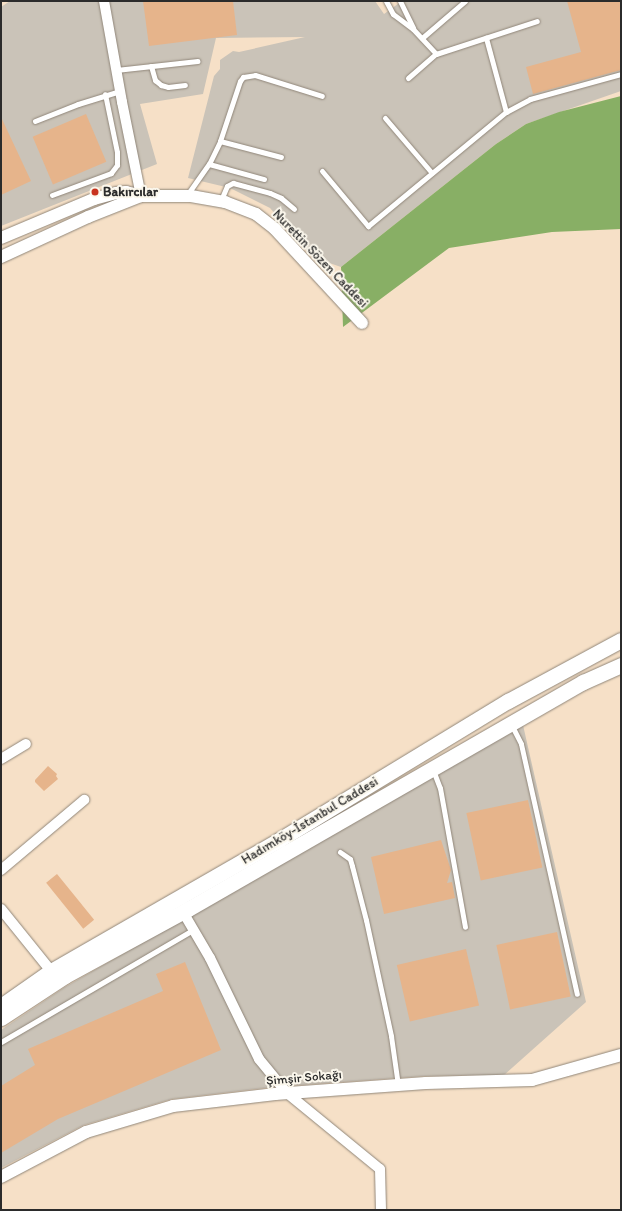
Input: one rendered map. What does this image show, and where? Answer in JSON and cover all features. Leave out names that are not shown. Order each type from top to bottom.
[{"type":"main road","name":"Hadımköy-İstanbul Caddesi","points":[[1,1006],[52,971],[279,840],[508,701],[621,640]]},
{"type":"main road","name":"Hadımköy-İstanbul Caddesi","points":[[1,1018],[65,976],[183,912],[583,682],[621,665]]},
{"type":"street","points":[[104,1],[141,196]]},
{"type":"street","name":"Nurettin Sözen Caddesi","points":[[1,238],[94,198],[116,192],[126,192],[141,196],[186,196],[220,201],[256,214],[275,229],[362,323]]},
{"type":"street","name":"Nurettin Sözen Caddesi","points":[[1,257],[88,217],[141,196]]},
{"type":"street","points":[[1,759],[26,744]]},
{"type":"street","points":[[1,870],[84,800]]},
{"type":"street","points":[[1,909],[52,971]]},
{"type":"street","points":[[183,912],[194,929],[259,1060],[287,1093],[380,1169],[381,1210]]},
{"type":"street","name":"Şimşir Sokağı","points":[[1,1176],[86,1132],[166,1108],[287,1093],[398,1085],[532,1080],[621,1055]]},
{"type":"lane","points":[[386,1],[393,14],[413,29],[436,54]]},
{"type":"lane","points":[[400,1],[413,29]]},
{"type":"lane","points":[[422,38],[465,1]]},
{"type":"lane","points":[[408,78],[436,54],[537,21]]},
{"type":"lane","points":[[486,38],[506,112]]},
{"type":"lane","points":[[116,70],[198,61]]},
{"type":"lane","points":[[151,66],[155,80],[161,85],[168,86],[185,84]]},
{"type":"lane","points":[[322,171],[368,226],[506,112],[530,99],[621,74]]},
{"type":"lane","points":[[186,196],[209,164],[220,141],[240,81],[243,77],[255,75],[322,96]]},
{"type":"lane","points":[[35,120],[105,94],[120,90]]},
{"type":"lane","points":[[52,195],[111,173],[117,165],[117,152],[105,94]]},
{"type":"lane","points":[[385,118],[432,172]]},
{"type":"lane","points":[[220,141],[281,157]]},
{"type":"lane","points":[[209,164],[264,179]]},
{"type":"lane","points":[[220,201],[226,186],[234,183],[270,193],[281,198],[294,209]]},
{"type":"lane","points":[[511,724],[521,744],[577,994]]},
{"type":"lane","points":[[432,769],[440,788],[465,928]]},
{"type":"lane","points":[[340,852],[350,859],[366,920],[391,1036],[398,1085]]},
{"type":"lane","points":[[1,1042],[194,929]]},
{"type":"shaded area","points":[[10,1],[375,1],[384,14],[402,1],[621,1],[621,91],[526,124],[496,144],[341,267],[312,257],[270,208],[230,188],[188,178],[214,76],[220,69],[220,60],[233,51],[239,52],[305,37],[216,38],[203,94],[140,104],[157,164],[1,226],[1,7]]},
{"type":"shaded area","points":[[523,725],[586,1002],[504,1075],[425,1076],[274,1087],[172,1099],[84,1125],[1,1168],[1,1030],[65,987]]},
{"type":"green space","points":[[621,96],[621,229],[552,232],[449,248],[343,327],[341,267],[496,144],[526,124],[559,112]]},
{"type":"building","points":[[143,1],[233,1],[237,35],[149,46]]},
{"type":"building","points":[[567,1],[621,1],[621,70],[533,94],[526,67],[581,52]]},
{"type":"building","points":[[86,114],[106,162],[53,185],[33,137]]},
{"type":"building","points":[[1,117],[31,181],[1,195]]},
{"type":"building","points":[[48,766],[57,774],[56,776],[58,779],[44,791],[35,782],[35,780]]},
{"type":"building","points":[[528,800],[542,867],[481,881],[466,813]]},
{"type":"building","points":[[441,840],[451,870],[447,883],[452,882],[455,898],[384,914],[371,857]]},
{"type":"building","points":[[57,874],[94,920],[83,929],[46,883]]},
{"type":"building","points":[[557,932],[571,997],[510,1009],[496,945]]},
{"type":"building","points":[[466,949],[479,1006],[410,1021],[397,965]]},
{"type":"building","points":[[185,962],[221,1050],[58,1119],[1,1153],[1,1086],[35,1065],[28,1049],[163,991],[156,974]]},
{"type":"place","name":"Bakırcılar","points":[[95,192]]}]
